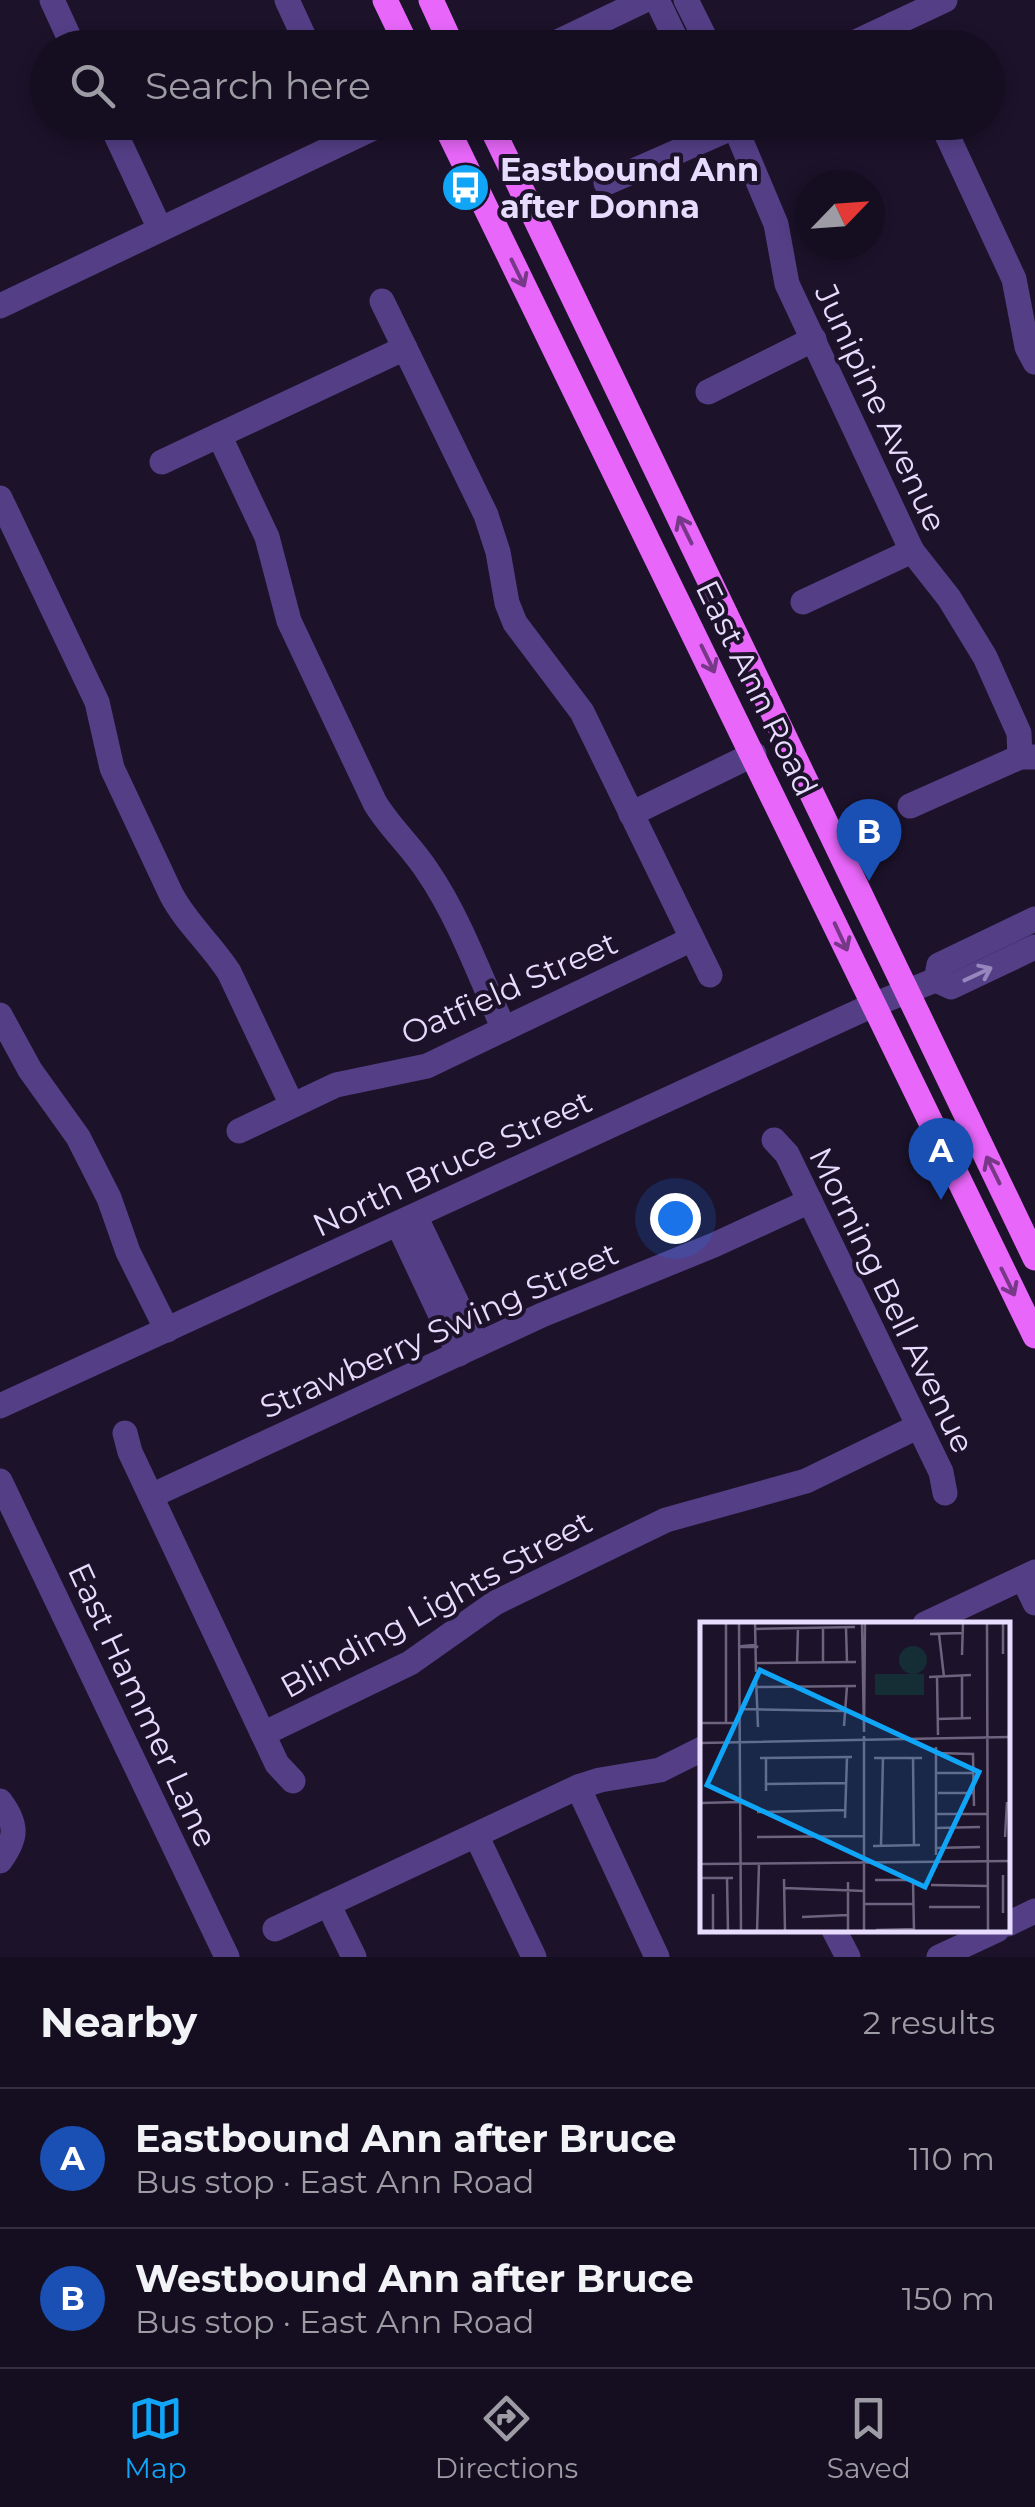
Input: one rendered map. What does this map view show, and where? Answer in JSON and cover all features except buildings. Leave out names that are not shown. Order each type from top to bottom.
[{"type":"main road","points":[[385,0],[399,30]]},
{"type":"main road","points":[[431,0],[445,30]]},
{"type":"main road","name":"East Ann Road","points":[[453,140],[1035,1336]]},
{"type":"main road","name":"East Ann Road","points":[[498,140],[1035,1258]]},
{"type":"street","points":[[52,0],[66,30]]},
{"type":"street","points":[[287,0],[300,30]]},
{"type":"street","points":[[582,30],[645,0]]},
{"type":"street","points":[[657,0],[671,30]]},
{"type":"street","points":[[686,0],[701,30]]},
{"type":"street","points":[[881,30],[945,0]]},
{"type":"street","points":[[894,24],[897,30]]},
{"type":"street","points":[[118,140],[160,229]]},
{"type":"street","points":[[0,306],[348,140]]},
{"type":"street","points":[[606,183],[700,140]]},
{"type":"street","name":"Junipine Avenue","points":[[742,140],[776,224],[787,284],[912,551],[949,598],[985,657],[1028,757]]},
{"type":"street","points":[[949,140],[1014,279],[1027,348],[1035,362]]},
{"type":"street","points":[[382,301],[486,516],[515,623],[582,712],[710,975]]},
{"type":"street","points":[[708,392],[814,340]]},
{"type":"street","points":[[162,462],[405,348]]},
{"type":"street","points":[[219,435],[267,537],[288,621],[375,803],[441,893],[504,1029]]},
{"type":"street","points":[[0,498],[10,546],[97,702],[112,768],[170,894],[229,972],[292,1106]]},
{"type":"street","points":[[803,602],[912,551]]},
{"type":"street","points":[[631,814],[754,754]]},
{"type":"street","points":[[910,806],[1028,757]]},
{"type":"street","points":[[1035,919],[939,966],[936,980],[951,986],[1035,947]]},
{"type":"street","name":"Oatfield Street","points":[[239,1130],[336,1085],[426,1066],[692,940]]},
{"type":"street","name":"North Bruce Street","points":[[0,1406],[932,982]]},
{"type":"street","points":[[0,1014],[30,1070],[78,1137],[167,1330]]},
{"type":"street","name":"Morning Bell Avenue","points":[[774,1140],[788,1154],[942,1472],[945,1493]]},
{"type":"street","name":"Strawberry Swing Street","points":[[150,1496],[542,1314],[714,1245],[810,1201]]},
{"type":"street","points":[[407,1220],[468,1350]]},
{"type":"street","name":"Blinding Lights Street","points":[[263,1734],[410,1664],[495,1603],[569,1565],[684,1512],[743,1500],[806,1480],[919,1426]]},
{"type":"street","points":[[126,1433],[130,1452],[150,1496],[277,1764],[293,1780]]},
{"type":"street","name":"East Hammer Lane","points":[[0,1480],[227,1957]]},
{"type":"street","points":[[929,1622],[1029,1575],[1035,1603]]},
{"type":"street","points":[[275,1929],[578,1787],[660,1770],[700,1750]]},
{"type":"street","points":[[578,1787],[657,1957]]},
{"type":"street","points":[[0,1801],[14,1821],[16,1834],[6,1852]]},
{"type":"street","points":[[476,1835],[534,1957]]},
{"type":"street","points":[[328,1904],[354,1957]]},
{"type":"street","points":[[1010,1923],[1035,1911]]},
{"type":"street","points":[[835,1932],[848,1957]]},
{"type":"street","points":[[939,1957],[992,1932]]},
{"type":"place","name":"Eastbound Ann after Donna","points":[[465,187]]},
{"type":"place","name":"Westbound Ann after Bruce","points":[[869,881]]},
{"type":"place","name":"Eastbound Ann after Bruce","points":[[941,1200]]}]
